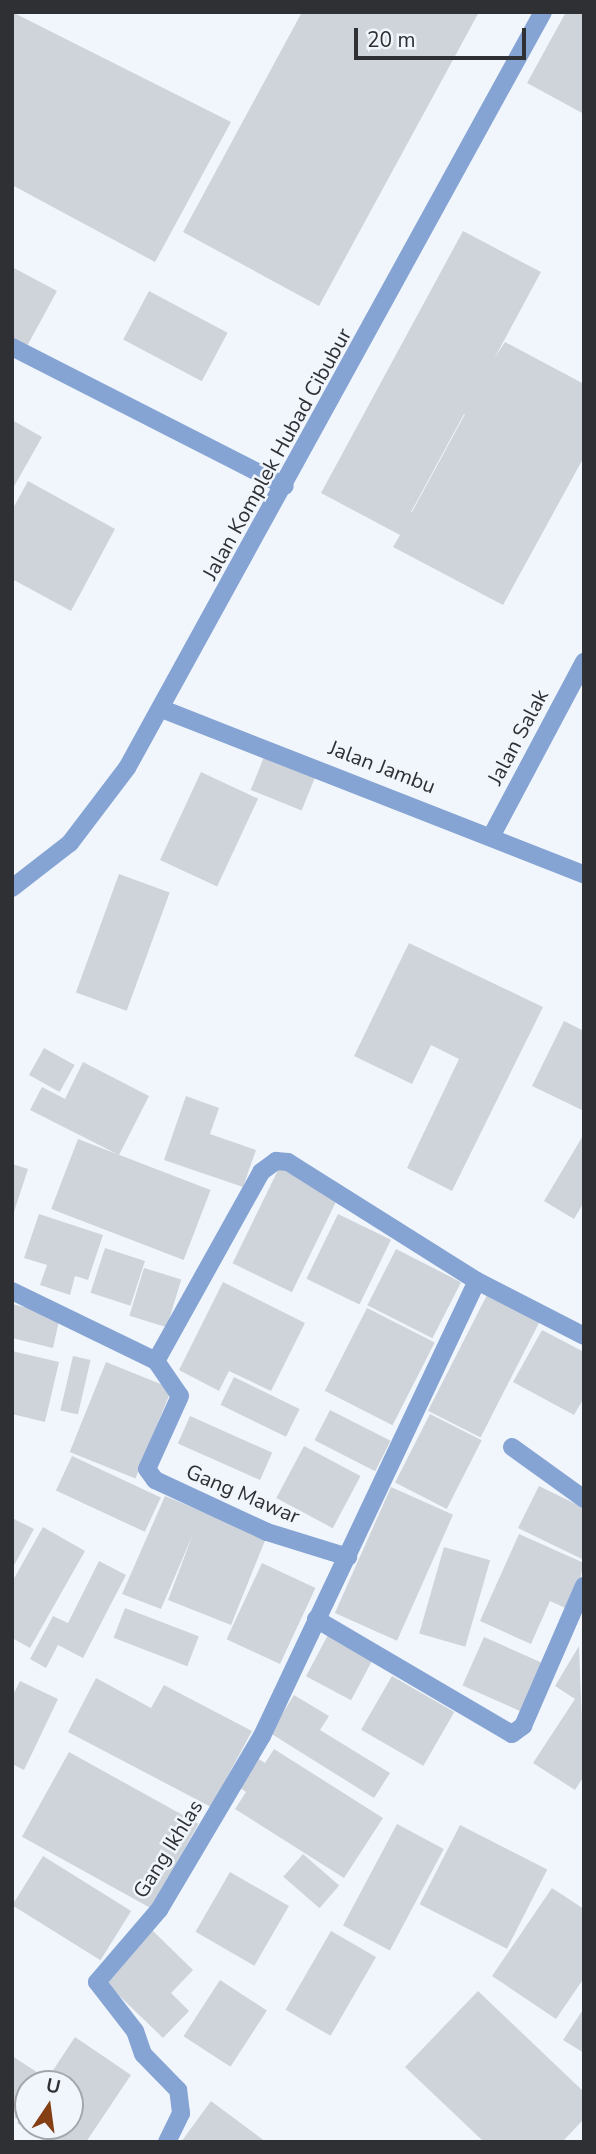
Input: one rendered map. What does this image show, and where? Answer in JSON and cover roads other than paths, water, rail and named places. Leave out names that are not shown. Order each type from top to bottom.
[{"type":"street","name":"Jalan Komplek Hubad Cibubur","points":[[12,888],[70,843],[162,709],[543,12]]},
{"type":"street","points":[[12,346],[285,486]]},
{"type":"street","name":"Jalan Salak","points":[[493,833],[584,662]]},
{"type":"street","name":"Jalan Jambu","points":[[162,709],[493,833],[584,874]]},
{"type":"street","points":[[12,1291],[156,1360],[261,1172],[276,1161],[288,1162],[477,1281],[584,1336]]},
{"type":"street","points":[[348,1557],[477,1281]]},
{"type":"street","name":"Gang Mawar","points":[[156,1360],[180,1396],[148,1473],[267,1532],[348,1557]]},
{"type":"street","points":[[512,1447],[584,1499]]},
{"type":"street","name":"Gang Ikhlas","points":[[167,2142],[181,2113],[178,2090],[143,2054],[135,2031],[97,1982],[159,1910],[193,1855],[262,1736],[348,1557]]},
{"type":"street","points":[[316,1619],[512,1734],[523,1726],[584,1586]]}]
